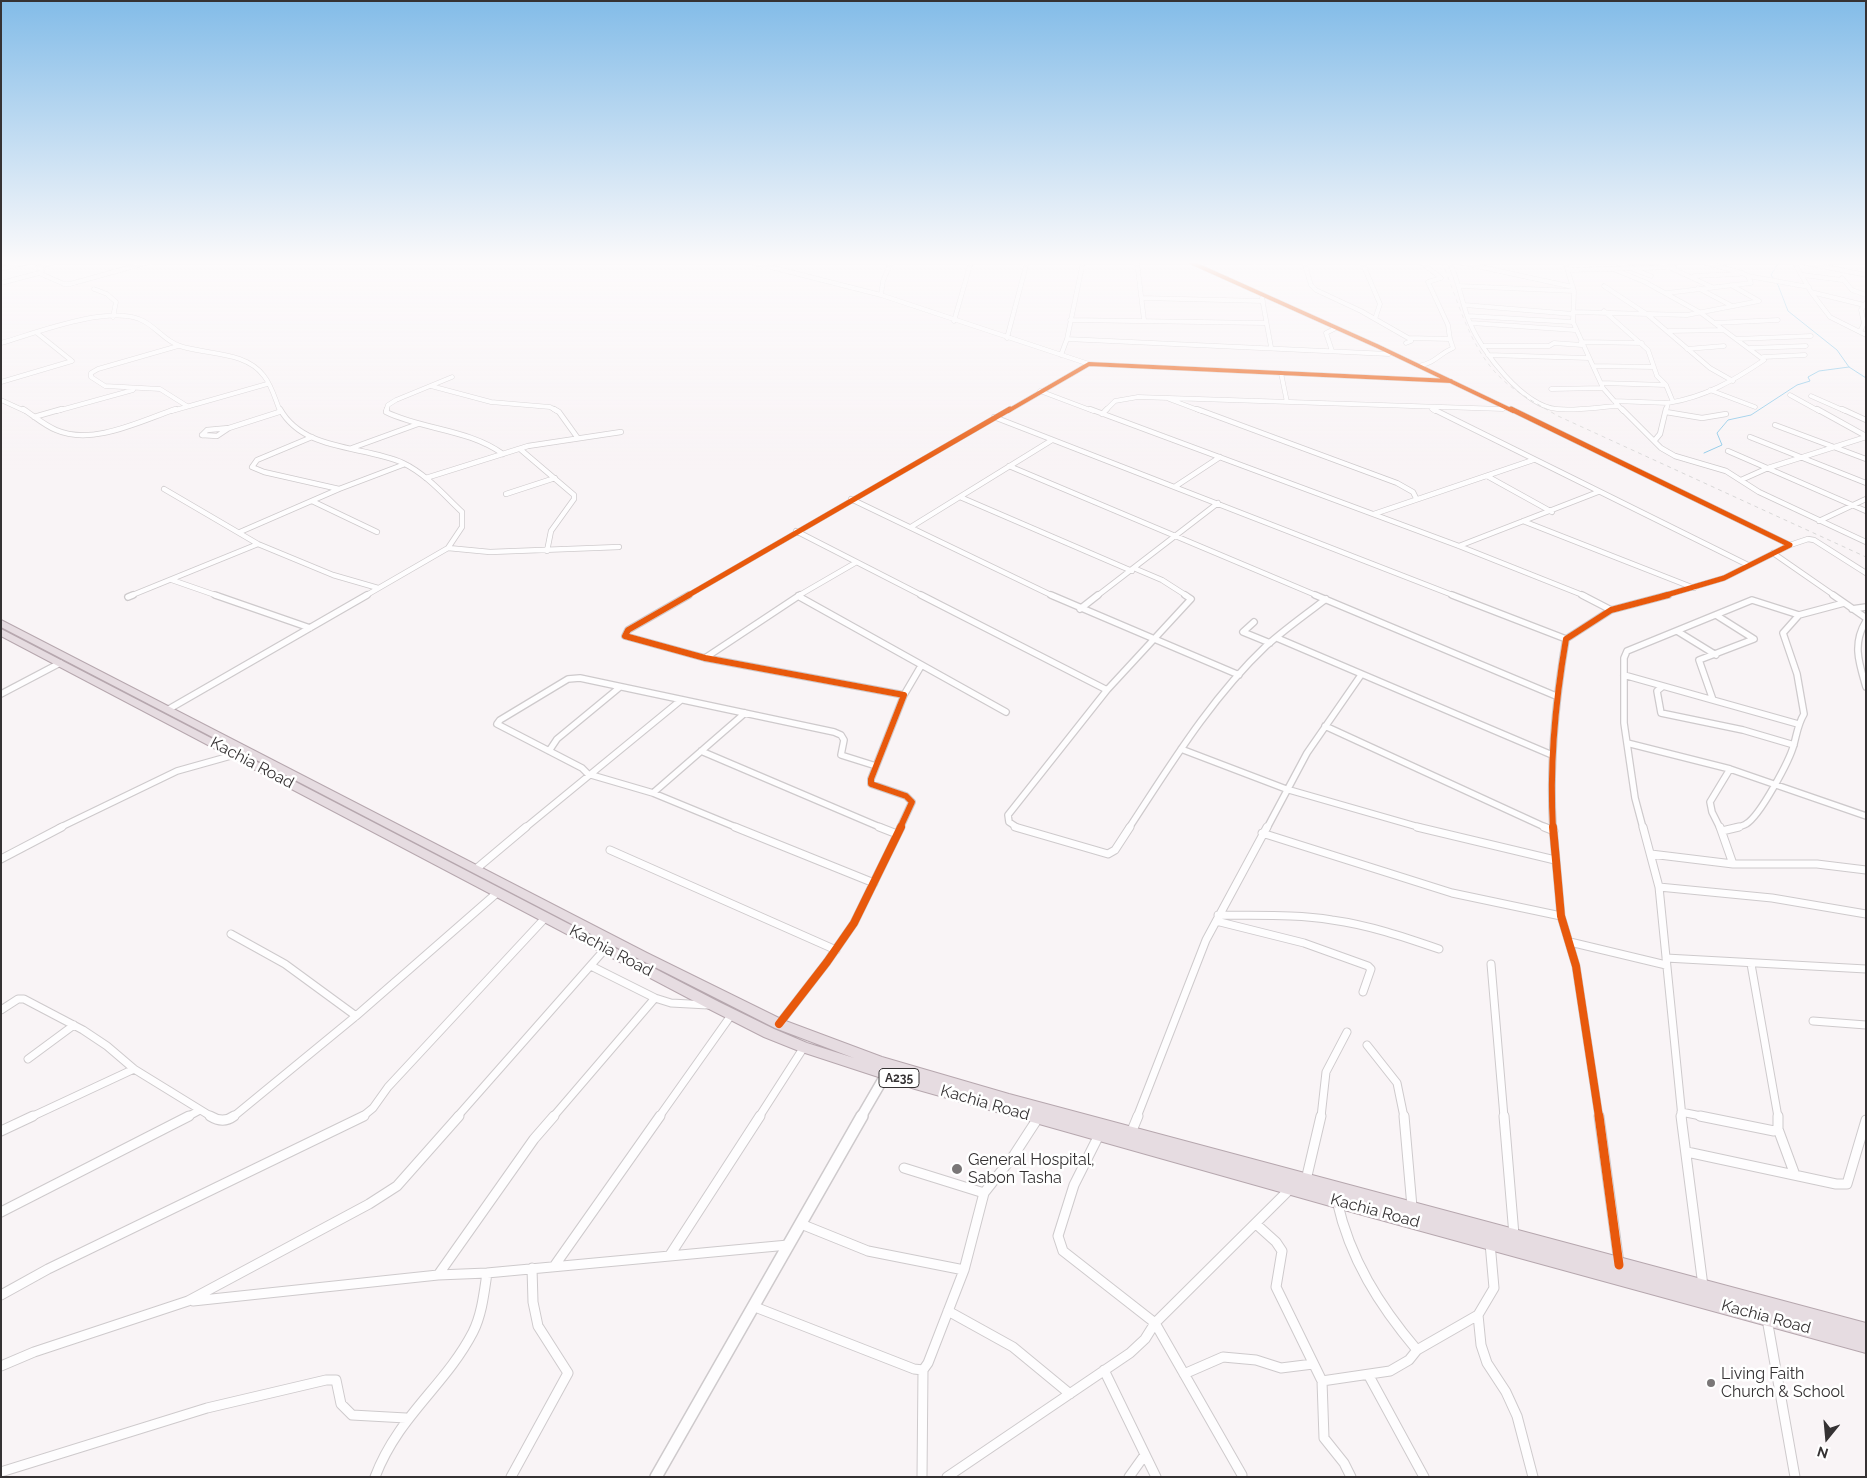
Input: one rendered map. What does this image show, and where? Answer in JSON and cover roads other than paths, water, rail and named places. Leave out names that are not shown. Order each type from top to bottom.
[{"type":"highway","name":"Kachia Road","points":[[1,623],[476,869],[702,992],[715,1006],[804,1047],[886,1074],[1337,1202],[1489,1241],[1866,1345]]},
{"type":"highway","name":"Kachia Road","points":[[1,632],[606,948],[702,992],[779,1024],[893,1066],[1412,1210],[1866,1332]]},
{"type":"street","points":[[1,343],[47,331]]},
{"type":"street","points":[[154,331],[178,346],[246,361],[259,370],[268,384],[279,412],[290,426],[312,437],[405,464],[426,478],[462,512],[464,518],[461,532],[448,548],[169,709]]},
{"type":"street","points":[[985,331],[1089,364],[1451,381]]},
{"type":"street","points":[[1007,338],[1009,331]]},
{"type":"street","points":[[1061,355],[1068,331]]},
{"type":"street","points":[[1267,331],[1272,347]]},
{"type":"street","points":[[1331,331],[1326,334],[1332,351]]},
{"type":"street","points":[[1343,331],[1647,474],[1790,545]]},
{"type":"street","points":[[1394,331],[1409,340],[1451,341]]},
{"type":"street","points":[[1419,366],[1433,363],[1441,353],[1453,348],[1449,331]]},
{"type":"street","points":[[1476,331],[1488,355],[1500,372],[1519,389],[1548,408],[1556,410],[1618,406]]},
{"type":"street","points":[[1576,331],[1602,386],[1618,406],[1667,452],[1715,467],[1741,480],[1759,492],[1866,542]]},
{"type":"street","points":[[1628,331],[1652,355],[1654,368],[1666,385],[1671,402],[1660,434],[1655,440]]},
{"type":"street","points":[[1669,331],[1710,368],[1733,381]]},
{"type":"street","points":[[1726,331],[1763,357],[1805,355]]},
{"type":"street","points":[[1860,332],[1866,335]]},
{"type":"street","points":[[1,382],[72,360],[37,333]]},
{"type":"street","points":[[1736,339],[1811,336]]},
{"type":"street","points":[[1066,340],[1272,347],[1394,354]]},
{"type":"street","points":[[1406,343],[1409,340]]},
{"type":"street","points":[[1484,346],[1547,346],[1554,343],[1642,344]]},
{"type":"street","points":[[178,346],[124,360],[91,373],[91,377],[105,386],[160,389],[187,406]]},
{"type":"street","points":[[1687,349],[1724,346]]},
{"type":"street","points":[[1750,348],[1806,346]]},
{"type":"street","points":[[1488,355],[1541,355],[1589,358]]},
{"type":"street","points":[[1614,401],[1686,401],[1733,381],[1763,362],[1763,357]]},
{"type":"street","points":[[904,695],[705,658],[625,636],[626,633],[796,531],[1089,364]]},
{"type":"street","points":[[1593,366],[1654,368]]},
{"type":"street","points":[[1281,373],[1287,402]]},
{"type":"street","points":[[452,377],[396,400],[385,409],[386,412],[418,424],[481,439],[503,454]]},
{"type":"street","points":[[1,400],[34,417],[54,431],[84,436],[100,434],[187,406],[268,384]]},
{"type":"street","points":[[1551,389],[1666,385]]},
{"type":"street","points":[[431,386],[491,402],[550,407],[560,412],[577,437]]},
{"type":"street","points":[[34,417],[140,388]]},
{"type":"street","points":[[1710,390],[1755,408]]},
{"type":"street","points":[[1040,392],[1459,546],[1589,597],[1611,610]]},
{"type":"street","points":[[1790,395],[1866,436]]},
{"type":"street","points":[[1811,396],[1866,420]]},
{"type":"street","points":[[1102,414],[1115,401],[1125,398],[1165,397],[1429,408],[1508,409]]},
{"type":"street","points":[[1165,397],[1397,483],[1413,492],[1416,498]]},
{"type":"street","points":[[1429,408],[1748,565]]},
{"type":"street","points":[[229,428],[217,436],[202,435],[207,430],[229,428],[279,412]]},
{"type":"street","points":[[1666,412],[1702,418],[1726,414]]},
{"type":"street","points":[[994,417],[1176,486],[1566,639]]},
{"type":"street","points":[[352,448],[418,424]]},
{"type":"street","points":[[1775,424],[1866,459]]},
{"type":"street","points":[[426,478],[520,449],[577,437],[621,432]]},
{"type":"street","points":[[1741,480],[1768,468],[1866,436]]},
{"type":"street","points":[[312,437],[257,460],[252,467],[264,472],[339,489]]},
{"type":"street","points":[[1750,437],[1866,483]]},
{"type":"street","points":[[911,527],[1052,440]]},
{"type":"street","points":[[520,449],[572,492],[574,499],[551,531],[547,551]]},
{"type":"street","points":[[1728,451],[1866,511]]},
{"type":"street","points":[[1176,486],[1220,457]]},
{"type":"street","points":[[1374,514],[1416,498],[1430,496],[1533,460]]},
{"type":"street","points":[[240,532],[339,489],[405,464]]},
{"type":"street","points":[[1009,466],[1556,696]]},
{"type":"street","points":[[1487,476],[1552,512]]},
{"type":"street","points":[[506,494],[555,478]]},
{"type":"street","points":[[164,489],[258,544],[333,575],[378,588]]},
{"type":"street","points":[[1459,546],[1522,521],[1552,512],[1598,492]]},
{"type":"street","points":[[960,497],[1162,580],[1191,599],[1151,640],[1107,690],[1008,815],[1009,822],[1016,827],[1108,854],[1115,850],[1181,749],[1239,675],[1270,643],[1326,599]]},
{"type":"street","points":[[852,499],[1080,609],[1239,675]]},
{"type":"street","points":[[1818,521],[1866,499]]},
{"type":"street","points":[[312,501],[362,523],[377,532]]},
{"type":"street","points":[[1080,609],[1134,570],[1218,503]]},
{"type":"street","points":[[1522,521],[1694,588]]},
{"type":"street","points":[[796,531],[1107,690]]},
{"type":"street","points":[[1619,1265],[1595,1084],[1576,966],[1561,916],[1555,860],[1550,779],[1556,696],[1566,639],[1611,610],[1724,578],[1790,545],[1808,539],[1814,540],[1866,573]]},
{"type":"street","points":[[128,597],[258,544]]},
{"type":"street","points":[[448,548],[490,552],[619,547]]},
{"type":"street","points":[[1773,553],[1866,620],[1858,632],[1856,652],[1866,687]]},
{"type":"street","points":[[705,658],[798,596],[855,562]]},
{"type":"street","points":[[172,580],[310,628]]},
{"type":"street","points":[[798,596],[1006,712]]},
{"type":"street","points":[[1704,1288],[1681,1112],[1659,887],[1635,798],[1624,723],[1624,658],[1627,651],[1754,600],[1799,615],[1844,603]]},
{"type":"street","points":[[1852,609],[1866,607]]},
{"type":"street","points":[[1713,700],[1699,665],[1699,660],[1754,639],[1716,615]]},
{"type":"street","points":[[1722,831],[1745,825],[1753,818],[1774,786],[1794,744],[1798,724],[1804,714],[1797,674],[1782,635],[1799,615]]},
{"type":"street","points":[[1254,622],[1243,632],[1270,643]]},
{"type":"street","points":[[1677,631],[1716,655]]},
{"type":"street","points":[[1277,638],[1552,755]]},
{"type":"street","points":[[1,694],[60,663]]},
{"type":"street","points":[[779,1024],[836,950],[854,922],[912,802],[906,796],[871,784],[876,766],[904,695],[921,666]]},
{"type":"street","points":[[1131,1133],[1206,940],[1217,918],[1286,789],[1361,675]]},
{"type":"street","points":[[1624,675],[1798,724]]},
{"type":"street","points":[[874,883],[652,793],[588,774],[582,768],[500,728],[497,724],[500,720],[571,678],[580,678],[841,735],[844,740],[841,755],[876,766]]},
{"type":"street","points":[[549,751],[557,739],[620,687]]},
{"type":"street","points":[[1662,687],[1657,691],[1662,712],[1743,730],[1794,744]]},
{"type":"street","points":[[476,869],[588,774],[681,700]]},
{"type":"street","points":[[652,793],[745,713]]},
{"type":"street","points":[[1326,726],[1554,830]]},
{"type":"street","points":[[1627,743],[1730,769],[1774,786],[1866,816]]},
{"type":"street","points":[[1181,749],[1286,789],[1432,831],[1555,860]]},
{"type":"street","points":[[701,751],[897,834]]},
{"type":"street","points":[[1,859],[92,809],[173,773],[202,761],[236,755]]},
{"type":"street","points":[[1730,769],[1710,802],[1712,812],[1722,831],[1733,864]]},
{"type":"street","points":[[1262,832],[1452,893],[1561,916]]},
{"type":"street","points":[[610,850],[836,950]]},
{"type":"street","points":[[1651,854],[1733,864],[1817,864],[1866,870]]},
{"type":"street","points":[[1659,887],[1772,898],[1866,914]]},
{"type":"street","points":[[1,1010],[18,999],[24,999],[74,1025],[107,1046],[134,1069],[223,1122],[236,1117],[356,1016],[498,892]]},
{"type":"street","points":[[1,1296],[48,1269],[364,1116],[373,1108],[388,1087],[546,917]]},
{"type":"street","points":[[1217,918],[1317,918],[1361,925],[1406,937],[1439,949]]},
{"type":"street","points":[[1217,918],[1304,943],[1368,966],[1371,969],[1371,974],[1363,992]]},
{"type":"street","points":[[231,934],[285,964],[356,1016]]},
{"type":"street","points":[[1570,942],[1666,962],[1866,969]]},
{"type":"street","points":[[1,1366],[34,1352],[188,1301],[369,1204],[397,1186],[606,948]]},
{"type":"street","points":[[1491,964],[1514,1237]]},
{"type":"street","points":[[1751,964],[1780,1124],[1778,1129],[1795,1175]]},
{"type":"street","points":[[591,966],[655,998],[670,1002],[715,1006]]},
{"type":"street","points":[[438,1274],[534,1138],[655,998]]},
{"type":"street","points":[[555,1265],[732,1014]]},
{"type":"street","points":[[1813,1021],[1866,1025]]},
{"type":"street","points":[[28,1059],[74,1025]]},
{"type":"street","points":[[1306,1180],[1319,1131],[1326,1072],[1347,1032]]},
{"type":"street","points":[[1367,1045],[1397,1083],[1403,1109],[1412,1210]]},
{"type":"street","points":[[670,1255],[804,1047]]},
{"type":"street","points":[[1,1131],[134,1069]]},
{"type":"street","points":[[656,1477],[755,1307],[788,1245],[886,1074]]},
{"type":"street","points":[[1,1212],[100,1163],[200,1110]]},
{"type":"street","points":[[1681,1112],[1774,1130],[1778,1129]]},
{"type":"street","points":[[922,1477],[923,1370],[928,1363],[964,1270],[984,1193],[1014,1156],[1038,1118]]},
{"type":"street","points":[[1687,1152],[1847,1184],[1850,1180],[1866,1120]]},
{"type":"street","points":[[1099,1135],[1074,1185],[1058,1236],[1059,1244],[1063,1251],[1156,1323],[1242,1475]]},
{"type":"street","points":[[904,1168],[984,1193]]},
{"type":"street","points":[[947,1477],[1130,1353],[1144,1340],[1156,1323],[1291,1188]]},
{"type":"street","points":[[1337,1202],[1350,1247],[1368,1283],[1394,1324],[1417,1350]]},
{"type":"street","points":[[801,1224],[868,1251],[964,1270]]},
{"type":"street","points":[[1256,1224],[1276,1242],[1282,1252],[1276,1287],[1281,1301],[1322,1381],[1324,1438],[1344,1462],[1351,1477]]},
{"type":"street","points":[[1322,1381],[1390,1372],[1400,1366],[1417,1350],[1478,1315],[1494,1288],[1489,1241]]},
{"type":"street","points":[[188,1301],[438,1274],[487,1273],[555,1265],[788,1245]]},
{"type":"street","points":[[511,1477],[548,1406],[568,1373],[542,1334],[532,1306],[532,1268]]},
{"type":"street","points":[[375,1477],[388,1445],[406,1418],[457,1356],[473,1331],[482,1306],[487,1273]]},
{"type":"street","points":[[755,1307],[914,1369],[923,1370]]},
{"type":"street","points":[[948,1310],[1013,1347],[1070,1394]]},
{"type":"street","points":[[1478,1315],[1480,1327],[1478,1336],[1486,1363],[1507,1394],[1517,1416],[1525,1437],[1534,1477]]},
{"type":"street","points":[[1767,1317],[1795,1477]]},
{"type":"street","points":[[1184,1374],[1224,1357],[1256,1360],[1280,1368],[1313,1364]]},
{"type":"street","points":[[1104,1370],[1144,1456],[1156,1477]]},
{"type":"street","points":[[1369,1376],[1424,1477]]},
{"type":"street","points":[[1,1472],[207,1408],[326,1380],[336,1380],[339,1386],[340,1405],[344,1412],[352,1415],[406,1418]]},
{"type":"street","points":[[1129,1477],[1144,1456]]},
{"type":"waterway","points":[[1813,331],[1837,350],[1849,367]]},
{"type":"waterway","points":[[1704,453],[1722,445],[1717,433],[1728,420],[1751,415],[1797,385],[1810,381],[1808,377],[1819,371],[1849,367]]},
{"type":"waterway","points":[[1849,367],[1866,378]]},
{"type":"railway","points":[[1469,331],[1477,347],[1502,379],[1517,391],[1558,416],[1866,557]]},
{"type":"place","name":"General Hospital, Sabon Tasha","points":[[957,1169]]},
{"type":"place","name":"Living Faith Church & School","points":[[1711,1383]]}]
